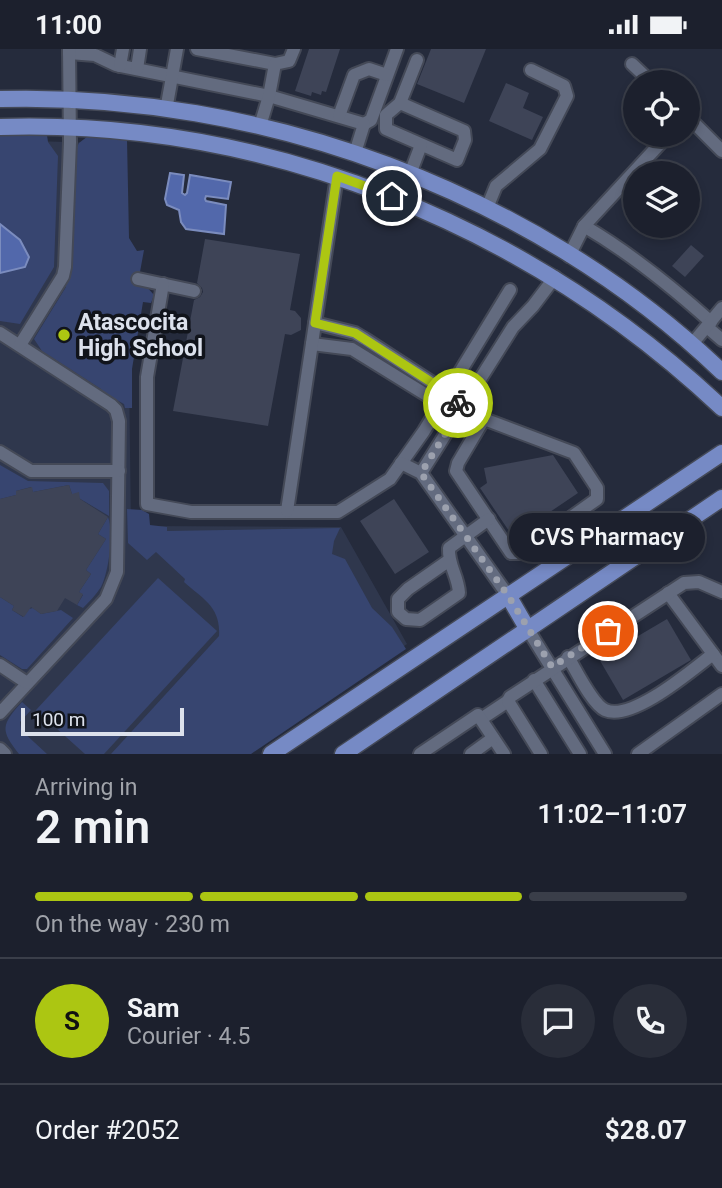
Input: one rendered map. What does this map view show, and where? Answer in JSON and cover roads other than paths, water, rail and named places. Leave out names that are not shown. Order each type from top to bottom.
[{"type":"main road","points":[[0,99],[69,99],[151,105],[260,126],[355,153],[487,208],[569,256],[640,304],[692,344],[722,372]]},
{"type":"main road","points":[[0,127],[68,127],[181,138],[235,148],[337,176],[392,196],[446,220],[555,277],[674,364],[722,408]]},
{"type":"main road","points":[[555,277],[569,256]]},
{"type":"main road","points":[[273,753],[722,453]]},
{"type":"main road","points":[[343,754],[722,498]]},
{"type":"main road","points":[[509,597],[527,628]]},
{"type":"street","points":[[115,49],[125,66]]},
{"type":"street","points":[[123,49],[125,66]]},
{"type":"street","points":[[125,66],[132,49]]},
{"type":"street","points":[[125,66],[140,49]]},
{"type":"street","points":[[166,110],[177,49]]},
{"type":"street","points":[[197,49],[275,64],[289,61],[295,49]]},
{"type":"street","points":[[355,153],[364,124],[370,120],[397,49]]},
{"type":"street","points":[[20,345],[63,276],[70,142],[69,51],[95,55],[125,66],[270,96],[364,124]]},
{"type":"street","points":[[400,103],[464,131],[465,140],[457,160],[386,129],[386,115],[400,103],[417,60]]},
{"type":"street","points":[[260,126],[270,96],[275,64]]},
{"type":"street","points":[[632,64],[638,70]]},
{"type":"street","points":[[339,116],[354,75],[369,69],[387,75]]},
{"type":"street","points":[[487,208],[496,186],[540,149],[567,96],[564,86],[531,70]]},
{"type":"street","points":[[700,129],[722,151]]},
{"type":"street","points":[[410,174],[421,145]]},
{"type":"street","points":[[569,256],[584,226],[657,147]]},
{"type":"street","points":[[287,511],[337,176]]},
{"type":"street","points":[[584,226],[611,242],[668,284],[722,340]]},
{"type":"street","points":[[421,473],[513,327],[555,277]]},
{"type":"street","points":[[138,279],[194,291]]},
{"type":"street","points":[[163,284],[147,377],[147,504],[191,512],[338,512],[390,479],[444,398],[510,290]]},
{"type":"street","points":[[692,344],[722,308]]},
{"type":"street","points":[[315,323],[355,333],[444,398]]},
{"type":"street","points":[[0,333],[116,410],[119,421],[117,565],[111,589],[106,599],[0,713]]},
{"type":"street","points":[[312,344],[352,349],[484,419],[573,453],[597,488],[597,499],[521,553],[511,552],[456,471],[484,419]]},
{"type":"street","points":[[0,452],[31,471],[119,471]]},
{"type":"street","points":[[401,463],[421,473],[509,597]]},
{"type":"street","points":[[448,561],[398,599],[398,612],[405,619],[420,620],[459,593],[458,579],[448,561],[449,548],[489,519]]},
{"type":"street","points":[[481,719],[552,667],[684,583],[699,582],[722,592]]},
{"type":"street","points":[[668,593],[722,666]]},
{"type":"street","points":[[527,628],[605,754]]},
{"type":"street","points":[[568,657],[594,700],[603,710],[615,712],[645,703],[713,654]]},
{"type":"street","points":[[0,665],[27,683]]},
{"type":"street","points":[[534,680],[580,754]]},
{"type":"street","points":[[638,754],[656,748],[722,694]]},
{"type":"street","points":[[508,701],[541,754]]},
{"type":"street","points":[[420,754],[478,715],[504,754]]},
{"type":"street","points":[[471,754],[494,739]]},
{"type":"street","points":[[0,749],[5,754]]},
{"type":"place","name":"Atascocita High School","points":[[64,335]]},
{"type":"place","name":"CVS Pharmacy","points":[[608,631]]}]
